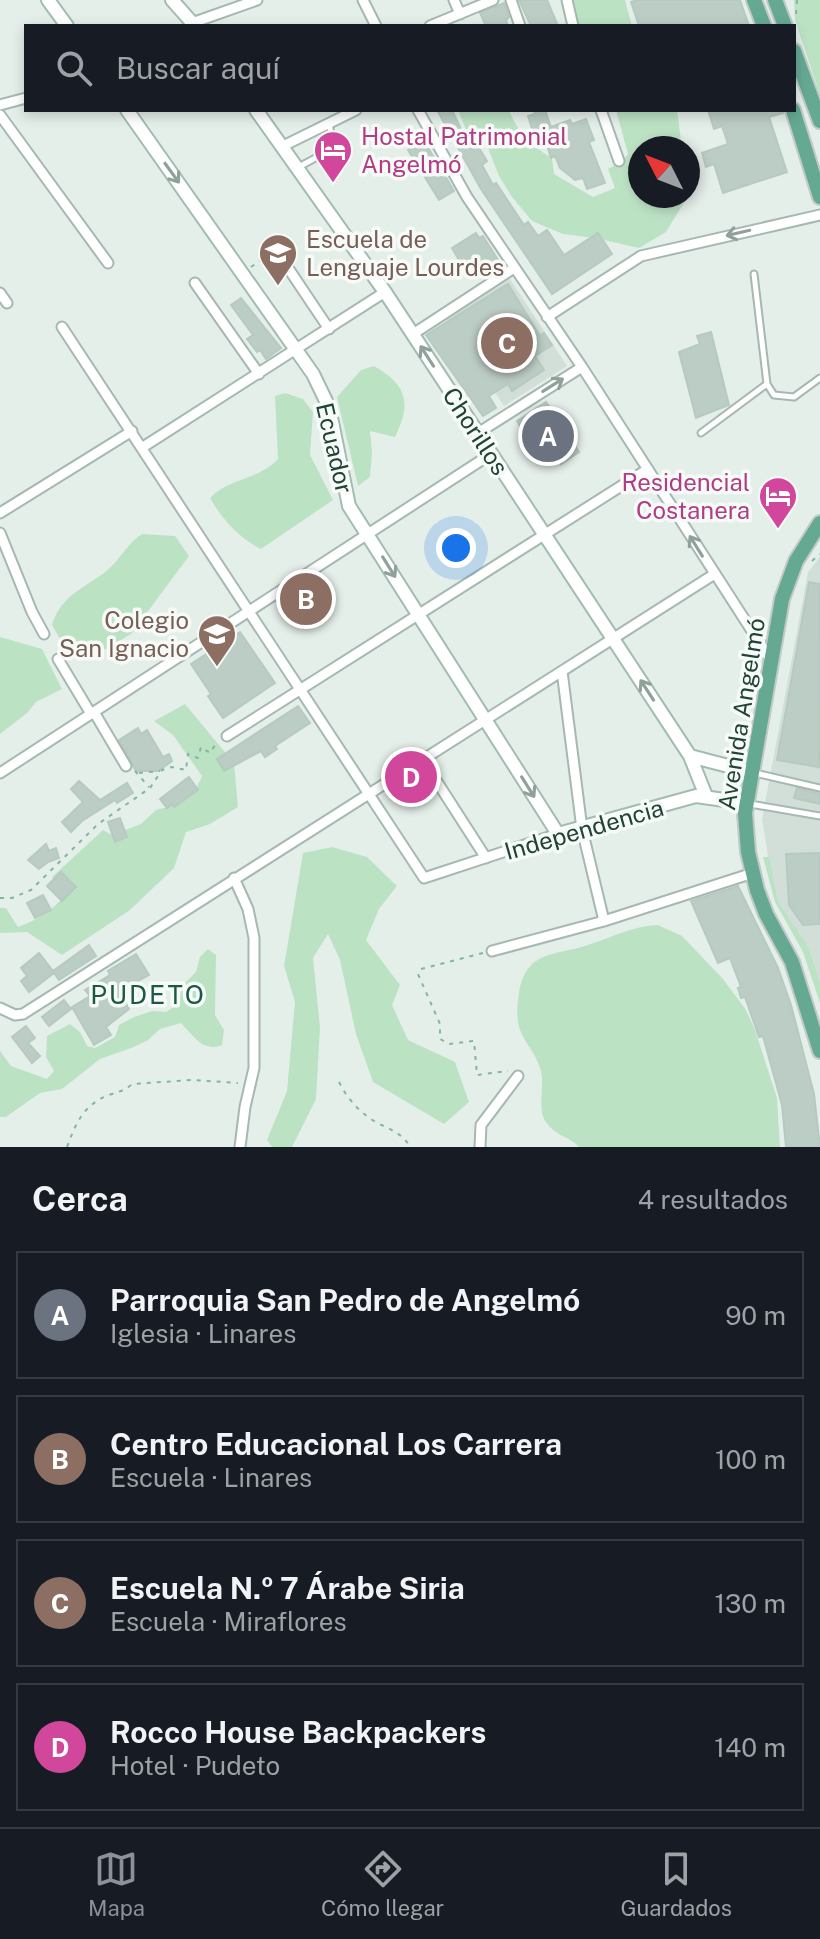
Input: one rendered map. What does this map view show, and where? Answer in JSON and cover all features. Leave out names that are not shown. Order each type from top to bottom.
[{"type":"main road","points":[[754,0],[763,24]]},
{"type":"main road","points":[[775,0],[784,24]]},
{"type":"main road","points":[[796,56],[820,121]]},
{"type":"main road","points":[[794,112],[820,197]]},
{"type":"main road","name":"Avenida Angelmó","points":[[820,523],[789,577],[780,607],[746,803],[747,842],[753,873],[763,906],[797,976],[820,1051]]},
{"type":"street","points":[[48,0],[66,24]]},
{"type":"street","points":[[172,0],[194,24],[257,0]]},
{"type":"street","points":[[363,0],[375,24]]},
{"type":"street","points":[[454,0],[460,14]]},
{"type":"street","points":[[435,24],[493,0]]},
{"type":"street","points":[[511,0],[519,24]]},
{"type":"street","points":[[567,0],[573,24]]},
{"type":"street","points":[[0,105],[24,99]]},
{"type":"street","name":"Ecuador","points":[[128,112],[298,349],[326,401],[337,442],[345,494],[353,513],[558,834]]},
{"type":"street","name":"Chorillos","points":[[258,112],[385,292],[690,756],[706,796]]},
{"type":"street","points":[[283,146],[352,112]]},
{"type":"street","points":[[419,112],[447,166],[582,367],[713,575],[770,659]]},
{"type":"street","points":[[602,112],[619,161]]},
{"type":"street","points":[[0,115],[108,263]]},
{"type":"street","points":[[547,317],[641,256],[820,215]]},
{"type":"street","points":[[276,250],[329,329]]},
{"type":"street","points":[[413,334],[514,268]]},
{"type":"street","points":[[195,283],[259,374]]},
{"type":"street","points":[[143,447],[385,292]]},
{"type":"street","points":[[0,293],[7,303]]},
{"type":"street","points":[[62,327],[368,793]]},
{"type":"street","points":[[478,433],[582,367]]},
{"type":"street","points":[[0,513],[132,431]]},
{"type":"street","points":[[0,773],[491,454]]},
{"type":"street","points":[[227,736],[648,469]]},
{"type":"street","points":[[0,533],[44,634]]},
{"type":"street","points":[[0,564],[11,559]]},
{"type":"street","points":[[0,1008],[15,1015],[23,1014],[713,575]]},
{"type":"street","points":[[58,659],[126,766]]},
{"type":"street","points":[[562,671],[582,829],[604,921]]},
{"type":"street","points":[[690,756],[751,772]]},
{"type":"street","points":[[423,760],[486,858]]},
{"type":"street","name":"Independencia","points":[[368,793],[424,878],[558,834],[687,799],[706,796],[746,803]]},
{"type":"street","points":[[492,951],[604,921],[753,873]]},
{"type":"street","points":[[234,878],[248,909],[254,938],[254,1068],[240,1147]]},
{"type":"street","points":[[480,1147],[481,1125],[518,1076]]},
{"type":"lane","points":[[298,168],[330,147],[333,141],[329,123]]},
{"type":"lane","points":[[754,274],[767,384],[774,395],[794,397],[820,378]]},
{"type":"lane","points":[[701,433],[767,384]]},
{"type":"lane","points":[[751,772],[820,788]]},
{"type":"lane","points":[[746,803],[820,816]]},
{"type":"path","points":[[796,14],[797,0]]},
{"type":"path","points":[[243,273],[276,250]]},
{"type":"path","points":[[806,567],[820,554]]},
{"type":"path","points":[[138,773],[171,767],[186,770],[188,754],[198,758],[201,747],[210,753],[215,743],[227,736]]},
{"type":"path","points":[[126,766],[138,773],[150,788]]},
{"type":"path","points":[[0,898],[12,898],[31,890],[98,824],[150,788],[162,770]]},
{"type":"path","points":[[145,782],[150,780],[154,784]]},
{"type":"path","points":[[492,951],[421,969],[418,974],[440,1024],[440,1039],[449,1044],[474,1041],[477,1075],[513,1070],[518,1076]]},
{"type":"path","points":[[67,1147],[83,1110],[132,1084],[192,1080],[238,1083]]},
{"type":"path","points":[[339,1082],[348,1100],[372,1120],[402,1136],[410,1147]]},
{"type":"shaded area","points":[[510,279],[567,366],[504,406],[446,319]]},
{"type":"shaded area","points":[[820,557],[820,982],[800,935],[778,902],[762,819],[808,572]]},
{"type":"green space","points":[[572,0],[625,0],[631,24],[578,24]]},
{"type":"green space","points":[[794,0],[820,0],[820,95],[795,20]]},
{"type":"green space","points":[[459,112],[510,112],[526,138],[552,158],[554,174],[593,197],[615,188],[608,169],[623,161],[628,154],[628,208],[681,208],[666,232],[639,248],[563,234],[532,221],[499,176],[488,148],[468,135]]},
{"type":"green space","points":[[617,112],[677,112],[680,136],[628,136],[628,154]]},
{"type":"green space","points":[[374,366],[400,388],[404,414],[395,437],[370,431],[370,477],[358,486],[337,397],[361,370]]},
{"type":"green space","points":[[285,393],[303,399],[313,412],[310,455],[333,500],[261,549],[232,527],[210,498],[218,491],[261,472],[278,459],[275,396]]},
{"type":"green space","points":[[142,534],[175,536],[189,556],[131,634],[106,649],[76,655],[68,653],[52,625],[56,614],[69,598],[111,567]]},
{"type":"green space","points":[[0,637],[42,649],[62,689],[36,702],[0,734]]},
{"type":"green space","points":[[185,704],[234,763],[238,807],[210,824],[186,832],[174,868],[130,910],[62,955],[27,932],[0,933],[0,908],[6,908],[18,927],[44,914],[60,901],[65,895],[52,877],[103,830],[112,835],[141,824],[156,810],[175,805],[197,787],[202,776],[173,735],[154,721]]},
{"type":"green space","points":[[332,847],[367,857],[397,886],[379,909],[366,940],[400,985],[392,1005],[408,1040],[455,1062],[469,1102],[444,1124],[373,1082],[356,1034],[340,960],[328,934],[313,958],[320,1027],[316,1099],[292,1147],[272,1147],[267,1140],[287,1091],[295,1002],[284,966],[303,853]]},
{"type":"green space","points":[[763,857],[769,857],[778,902],[807,945],[813,960],[820,982],[820,1003],[803,952],[775,902]]},
{"type":"green space","points":[[658,925],[682,936],[723,979],[746,1010],[777,1098],[780,1147],[579,1147],[554,1130],[543,1117],[540,1068],[518,1021],[519,993],[528,969],[543,957],[631,930]]},
{"type":"green space","points":[[208,949],[216,955],[215,1015],[224,1030],[222,1045],[204,1045],[181,1023],[160,1029],[134,1047],[100,1059],[62,1089],[40,1093],[6,1117],[0,1117],[0,1051],[11,1066],[47,1079],[54,1071],[46,1057],[47,1036],[70,1024],[80,1032],[87,1046],[95,1048],[115,1037],[119,1025],[134,1017],[152,1011],[166,1012],[177,1005],[183,985],[196,972],[200,957]]},
{"type":"building","points":[[519,0],[547,0],[557,24],[530,24]]},
{"type":"building","points":[[740,0],[748,24],[638,24],[631,2]]},
{"type":"building","points":[[504,3],[509,17],[507,24],[485,24],[480,13]]},
{"type":"building","points":[[438,112],[453,112],[468,144],[474,140],[487,161],[482,165],[493,185],[496,183],[524,225],[528,222],[538,236],[547,230],[564,255],[598,233],[612,254],[552,294],[481,189]]},
{"type":"building","points":[[546,112],[551,127],[570,120],[572,124],[586,119],[594,140],[589,142],[605,183],[587,189],[583,178],[575,180],[560,168],[555,156],[551,158],[546,142],[537,145],[528,116]]},
{"type":"building","points":[[709,112],[783,112],[769,117],[787,172],[723,193],[714,164],[706,167],[702,153],[728,144],[722,126],[714,129]]},
{"type":"building","points":[[418,131],[454,191],[439,200],[408,150],[411,148],[406,139]]},
{"type":"building","points":[[476,233],[479,238],[483,236],[498,260],[469,277],[452,248]]},
{"type":"building","points":[[508,284],[540,336],[544,333],[552,345],[535,356],[544,370],[512,391],[508,384],[489,396],[496,408],[483,416],[426,335]]},
{"type":"building","points":[[241,298],[281,348],[266,359],[247,339],[253,335],[231,305]]},
{"type":"building","points":[[711,332],[729,405],[696,418],[679,352],[700,344],[697,336]]},
{"type":"building","points":[[546,402],[579,452],[561,464],[552,451],[541,457],[517,421]]},
{"type":"building","points":[[315,582],[326,598],[297,617],[286,600]]},
{"type":"building","points":[[809,582],[820,584],[819,767],[777,760]]},
{"type":"building","points":[[240,632],[275,683],[223,718],[191,664]]},
{"type":"building","points":[[298,706],[310,723],[275,746],[277,749],[265,757],[261,751],[224,771],[217,759]]},
{"type":"building","points":[[138,728],[141,734],[147,730],[163,757],[169,754],[172,761],[158,771],[136,771],[119,740]]},
{"type":"building","points":[[189,777],[198,790],[174,807],[172,804],[167,808],[160,799]]},
{"type":"building","points":[[79,781],[100,800],[127,783],[133,793],[117,803],[115,800],[82,821],[71,832],[62,822],[83,802],[71,789]]},
{"type":"building","points":[[797,788],[820,794],[820,804],[794,798]]},
{"type":"building","points":[[120,818],[127,837],[115,842],[108,822]]},
{"type":"building","points":[[46,844],[49,851],[56,848],[59,858],[39,869],[28,860]]},
{"type":"building","points":[[820,853],[820,924],[803,925],[789,905],[786,854]]},
{"type":"building","points":[[61,872],[76,887],[62,901],[47,886]]},
{"type":"building","points":[[738,886],[778,968],[791,1005],[814,1094],[820,1147],[786,1147],[782,1105],[763,1036],[759,1037],[745,997],[741,998],[738,988],[741,987],[730,958],[718,963],[691,901]]},
{"type":"building","points":[[43,895],[51,910],[35,918],[27,903]]},
{"type":"building","points":[[89,945],[96,956],[59,980],[54,973],[29,992],[21,981],[27,976],[21,968],[39,953],[53,971]]},
{"type":"building","points":[[136,954],[149,975],[119,992],[129,1009],[106,1027],[111,1035],[94,1045],[72,1007],[90,996],[85,990]]},
{"type":"building","points":[[64,1000],[71,1009],[49,1026],[42,1017]]},
{"type":"building","points":[[26,1026],[35,1038],[28,1043],[40,1056],[32,1063],[12,1037]]},
{"type":"place","name":"Hostal Patrimonial Angelmó","points":[[333,184]]},
{"type":"place","name":"Escuela de Lenguaje Lourdes","points":[[278,287]]},
{"type":"place","name":"Escuela N.º 7 Árabe Siria","points":[[507,343]]},
{"type":"place","name":"Parroquia San Pedro de Angelmó","points":[[548,436]]},
{"type":"place","name":"Residencial Costanera","points":[[778,530]]},
{"type":"place","name":"Centro Educacional Los Carrera","points":[[306,599]]},
{"type":"place","name":"Colegio San Ignacio","points":[[217,668]]},
{"type":"place","name":"Rocco House Backpackers","points":[[411,777]]},
{"type":"district","name":"PUDETO","points":[[148,994]]}]
